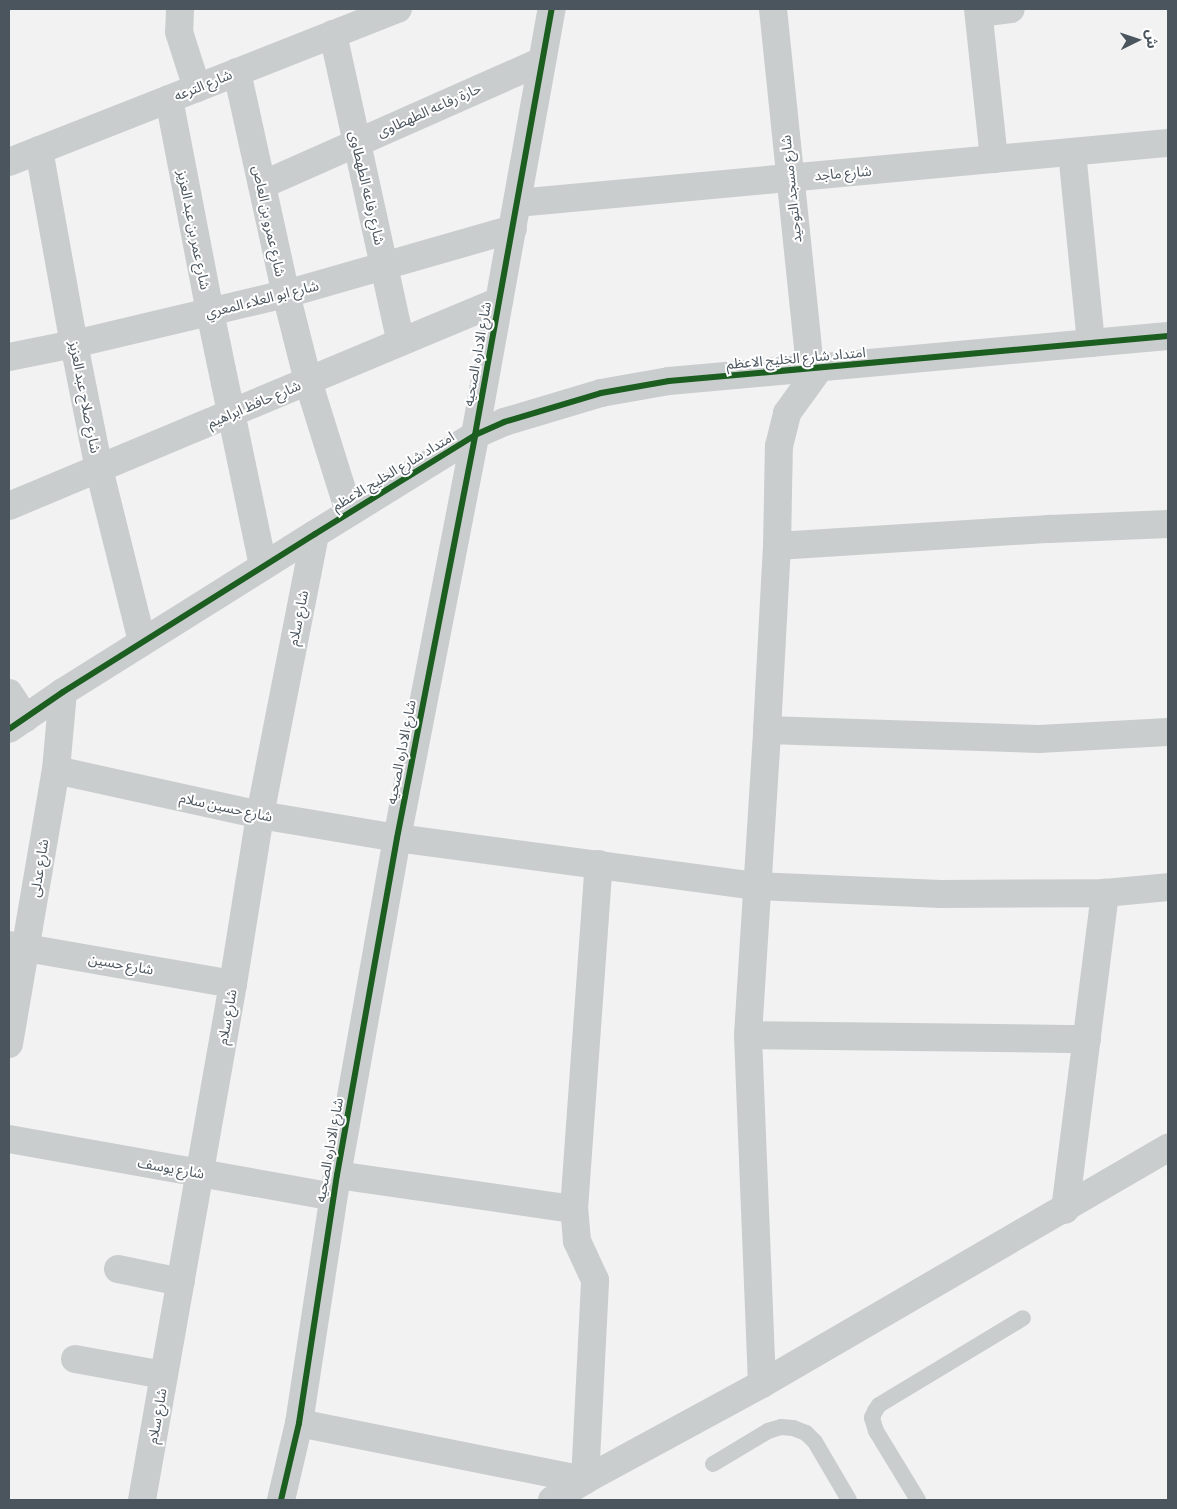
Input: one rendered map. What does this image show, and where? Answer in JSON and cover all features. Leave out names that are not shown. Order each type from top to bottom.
[{"type":"street","points":[[180,9],[179,32],[197,88]]},
{"type":"street","name":"شارع الترعه","points":[[9,162],[398,9]]},
{"type":"street","name":"شارع الاداره الصحيه","points":[[282,1500],[299,1423],[335,1186],[397,838],[475,435],[552,9]]},
{"type":"street","name":"شارع مسجد التوحيد","points":[[773,9],[790,178],[815,369]]},
{"type":"street","points":[[994,160],[978,11],[1011,9]]},
{"type":"street","name":"شارع رفاعه الطهطاوى","points":[[332,34],[401,342]]},
{"type":"street","name":"حارة رفاعه الطهطاوى","points":[[262,185],[542,60]]},
{"type":"street","name":"شارع عمرو بن العاص","points":[[237,72],[286,294],[308,381],[349,512]]},
{"type":"street","name":"شارع عمر بن عبد العزيز","points":[[169,99],[210,312],[263,566]]},
{"type":"street","name":"شارع ماجد","points":[[515,216],[790,178],[1168,143]]},
{"type":"street","name":"شارع صلاح عبد العزيز","points":[[39,150],[74,344],[99,468],[142,642]]},
{"type":"street","points":[[1072,152],[1091,343]]},
{"type":"street","name":"شارع ابو العلاء المعري","points":[[9,356],[74,344],[286,294],[384,266],[515,216]]},
{"type":"street","name":"شارع حافظ ابراهيم","points":[[9,506],[499,301]]},
{"type":"street","name":"امتداد شارع الخليج الاعظم","points":[[17,724],[63,692],[142,642],[475,435],[536,412],[635,386],[1168,336]]},
{"type":"street","points":[[762,1384],[748,1035],[767,730],[779,446],[787,413],[815,369]]},
{"type":"street","points":[[776,546],[1049,529],[1168,524]]},
{"type":"street","name":"شارع سلام","points":[[142,1500],[233,984],[260,814],[314,534]]},
{"type":"street","name":"شارع عدلى","points":[[9,1044],[17,946],[56,770],[63,692]]},
{"type":"street","points":[[9,693],[17,724]]},
{"type":"street","points":[[767,730],[1040,739],[1168,732]]},
{"type":"street","name":"شارع حسين سلام","points":[[56,770],[260,814],[397,838],[756,886],[941,894],[1105,893],[1168,887]]},
{"type":"street","points":[[585,1480],[595,1280],[577,1241],[574,1208],[599,864]]},
{"type":"street","points":[[1065,1210],[1105,893]]},
{"type":"street","name":"شارع حسين","points":[[17,946],[233,984]]},
{"type":"street","points":[[748,1035],[1087,1039]]},
{"type":"street","name":"شارع يوسف","points":[[9,1139],[200,1173],[574,1208]]},
{"type":"street","points":[[552,1500],[585,1480],[762,1384],[1065,1210],[1168,1148]]},
{"type":"street","points":[[118,1269],[181,1282]]},
{"type":"street","points":[[75,1359],[164,1375]]},
{"type":"street","points":[[299,1423],[585,1480]]},
{"type":"lane","points":[[918,1500],[876,1431],[872,1418],[875,1411],[879,1405],[1023,1318]]},
{"type":"lane","points":[[714,1464],[768,1431],[793,1428],[806,1433],[815,1442],[849,1500]]},
{"type":"cycle path","points":[[281,1500],[299,1423],[337,1175],[397,838],[475,435],[552,9]]},
{"type":"cycle path","points":[[9,729],[63,692],[315,534],[475,435],[504,422],[601,393],[669,381],[1168,336]]}]
